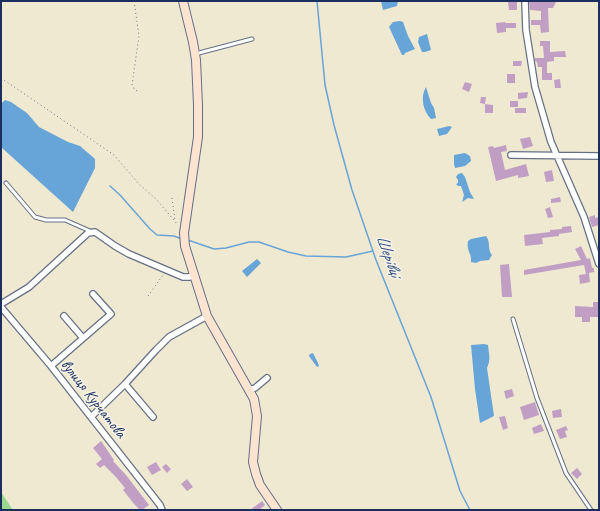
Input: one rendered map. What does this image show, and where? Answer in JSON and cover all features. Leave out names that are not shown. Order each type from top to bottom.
[{"type":"street","points":[[182,1],[197,66],[198,138],[185,230],[185,246],[193,276],[207,316],[254,399],[257,416],[253,462],[260,485],[277,510]]},
{"type":"street","points":[[526,1],[526,30],[535,87],[551,142],[584,217],[599,264]]},
{"type":"street","points":[[511,155],[599,156]]},
{"type":"street","points":[[1,306],[29,287],[88,233],[91,232],[95,232],[129,254],[183,277],[193,276]]},
{"type":"street","points":[[50,366],[111,314],[93,294]]},
{"type":"street","name":"вулиця Курчатова","points":[[1,306],[91,417],[160,505],[162,510]]},
{"type":"street","points":[[64,316],[83,338]]},
{"type":"street","points":[[91,417],[125,384],[169,337],[207,316]]},
{"type":"street","points":[[249,390],[255,388],[267,378]]},
{"type":"street","points":[[125,384],[152,417]]},
{"type":"lane","points":[[195,54],[252,39]]},
{"type":"lane","points":[[6,183],[35,217],[46,220],[65,220],[91,232]]},
{"type":"lane","points":[[513,319],[537,398],[566,473],[591,510]]},
{"type":"path","points":[[134,1],[139,36],[132,85],[135,90],[140,92]]},
{"type":"path","points":[[1,78],[114,155],[139,184],[157,200],[180,228],[185,230]]},
{"type":"path","points":[[172,198],[175,221]]},
{"type":"path","points":[[148,296],[167,270]]},
{"type":"green space","points":[[1,492],[13,510],[1,510]]},
{"type":"water","points":[[381,1],[398,1],[397,6],[383,10]]},
{"type":"water","points":[[393,22],[403,22],[415,49],[405,53],[404,55],[402,55],[389,27]]},
{"type":"water","points":[[427,34],[431,50],[422,52],[418,42],[419,37]]},
{"type":"water","points":[[426,87],[436,118],[431,119],[424,108],[423,95]]},
{"type":"water","points":[[5,100],[11,102],[27,113],[39,127],[68,142],[80,146],[95,159],[95,168],[73,212],[1,147],[1,104]]},
{"type":"water","points":[[449,126],[452,127],[447,134],[439,136],[437,129]]},
{"type":"water","points":[[465,153],[470,156],[471,161],[465,166],[455,168],[454,155]]},
{"type":"water","points":[[462,173],[474,199],[468,198],[462,202],[464,195],[461,186],[456,184],[458,183],[458,180],[456,177],[458,174]]},
{"type":"water","points":[[486,236],[492,255],[489,260],[476,263],[471,262],[468,241]]},
{"type":"water","points":[[257,259],[261,263],[247,277],[242,271]]},
{"type":"water","points":[[471,345],[488,345],[489,360],[487,368],[494,416],[480,423]]},
{"type":"water","points":[[313,353],[319,366],[317,367],[309,356]]},
{"type":"building","points":[[517,1],[517,10],[509,10],[508,2]]},
{"type":"building","points":[[529,1],[556,2],[553,8],[548,8],[549,32],[541,33],[540,25],[531,25],[531,20],[541,20],[541,11],[530,10]]},
{"type":"building","points":[[496,23],[516,23],[516,28],[506,28],[506,32],[497,33]]},
{"type":"building","points":[[540,41],[550,41],[550,52],[565,51],[566,57],[554,57],[554,61],[547,62],[547,73],[552,73],[552,80],[542,80],[542,67],[538,67],[537,62],[535,61],[535,58],[544,58],[543,46],[540,46]]},
{"type":"building","points":[[513,61],[522,61],[521,66],[513,66]]},
{"type":"building","points":[[507,74],[515,74],[515,83],[507,83]]},
{"type":"building","points":[[560,79],[561,88],[555,88],[554,80]]},
{"type":"building","points":[[465,82],[472,84],[469,92],[462,89]]},
{"type":"building","points":[[528,92],[527,98],[518,99],[518,93]]},
{"type":"building","points":[[481,97],[486,97],[485,104],[480,103]]},
{"type":"building","points":[[510,101],[518,101],[518,107],[510,107]]},
{"type":"building","points":[[485,104],[493,105],[493,113],[485,113]]},
{"type":"building","points":[[515,108],[526,108],[526,113],[515,113]]},
{"type":"building","points":[[530,137],[533,146],[523,149],[520,139]]},
{"type":"building","points":[[506,145],[507,151],[501,152],[505,170],[526,164],[529,176],[518,178],[518,175],[496,181],[488,147],[493,146],[494,148]]},
{"type":"building","points":[[552,170],[554,181],[546,182],[544,172]]},
{"type":"building","points":[[560,197],[561,202],[551,203],[551,199]]},
{"type":"building","points":[[550,207],[553,217],[548,218],[545,209]]},
{"type":"building","points":[[595,215],[595,218],[599,217],[599,225],[592,227],[589,217]]},
{"type":"building","points":[[571,226],[572,232],[559,234],[559,236],[542,238],[543,244],[525,246],[524,235],[550,232],[550,230],[562,229],[562,227]]},
{"type":"building","points":[[581,246],[587,259],[590,258],[592,268],[594,268],[594,272],[589,273],[590,282],[580,284],[579,275],[586,274],[584,265],[524,275],[524,270],[581,260],[575,249]]},
{"type":"building","points":[[509,264],[512,297],[502,297],[500,265]]},
{"type":"building","points":[[593,302],[599,302],[599,317],[590,317],[590,322],[582,322],[582,317],[575,317],[575,306],[593,307]]},
{"type":"building","points":[[512,389],[514,396],[506,399],[504,391]]},
{"type":"building","points":[[535,402],[539,415],[524,420],[520,407]]},
{"type":"building","points":[[561,409],[562,417],[553,418],[552,411]]},
{"type":"building","points":[[505,416],[508,428],[503,430],[499,417]]},
{"type":"building","points":[[541,424],[544,431],[534,434],[532,428]]},
{"type":"building","points":[[566,426],[568,430],[565,431],[567,437],[560,439],[556,430]]},
{"type":"building","points":[[101,441],[114,460],[113,461],[149,505],[142,510],[134,504],[123,490],[125,488],[104,465],[100,468],[96,464],[102,459],[93,448]]},
{"type":"building","points":[[156,462],[161,470],[152,475],[147,467]]},
{"type":"building","points":[[166,464],[171,469],[167,473],[162,467]]},
{"type":"building","points":[[577,468],[582,474],[577,479],[571,473]]},
{"type":"building","points":[[187,479],[193,487],[187,491],[181,484]]},
{"type":"building","points":[[262,501],[265,505],[259,510],[250,510]]},
{"type":"waterway","name":"Шерівці","points":[[317,1],[325,85],[334,125],[352,190],[376,260],[431,397],[460,491],[470,510]]},
{"type":"waterway","points":[[110,186],[157,235],[174,236],[182,239]]},
{"type":"waterway","points":[[188,240],[214,249],[226,248],[249,242],[259,242],[288,252],[306,256],[346,257],[373,251]]}]
